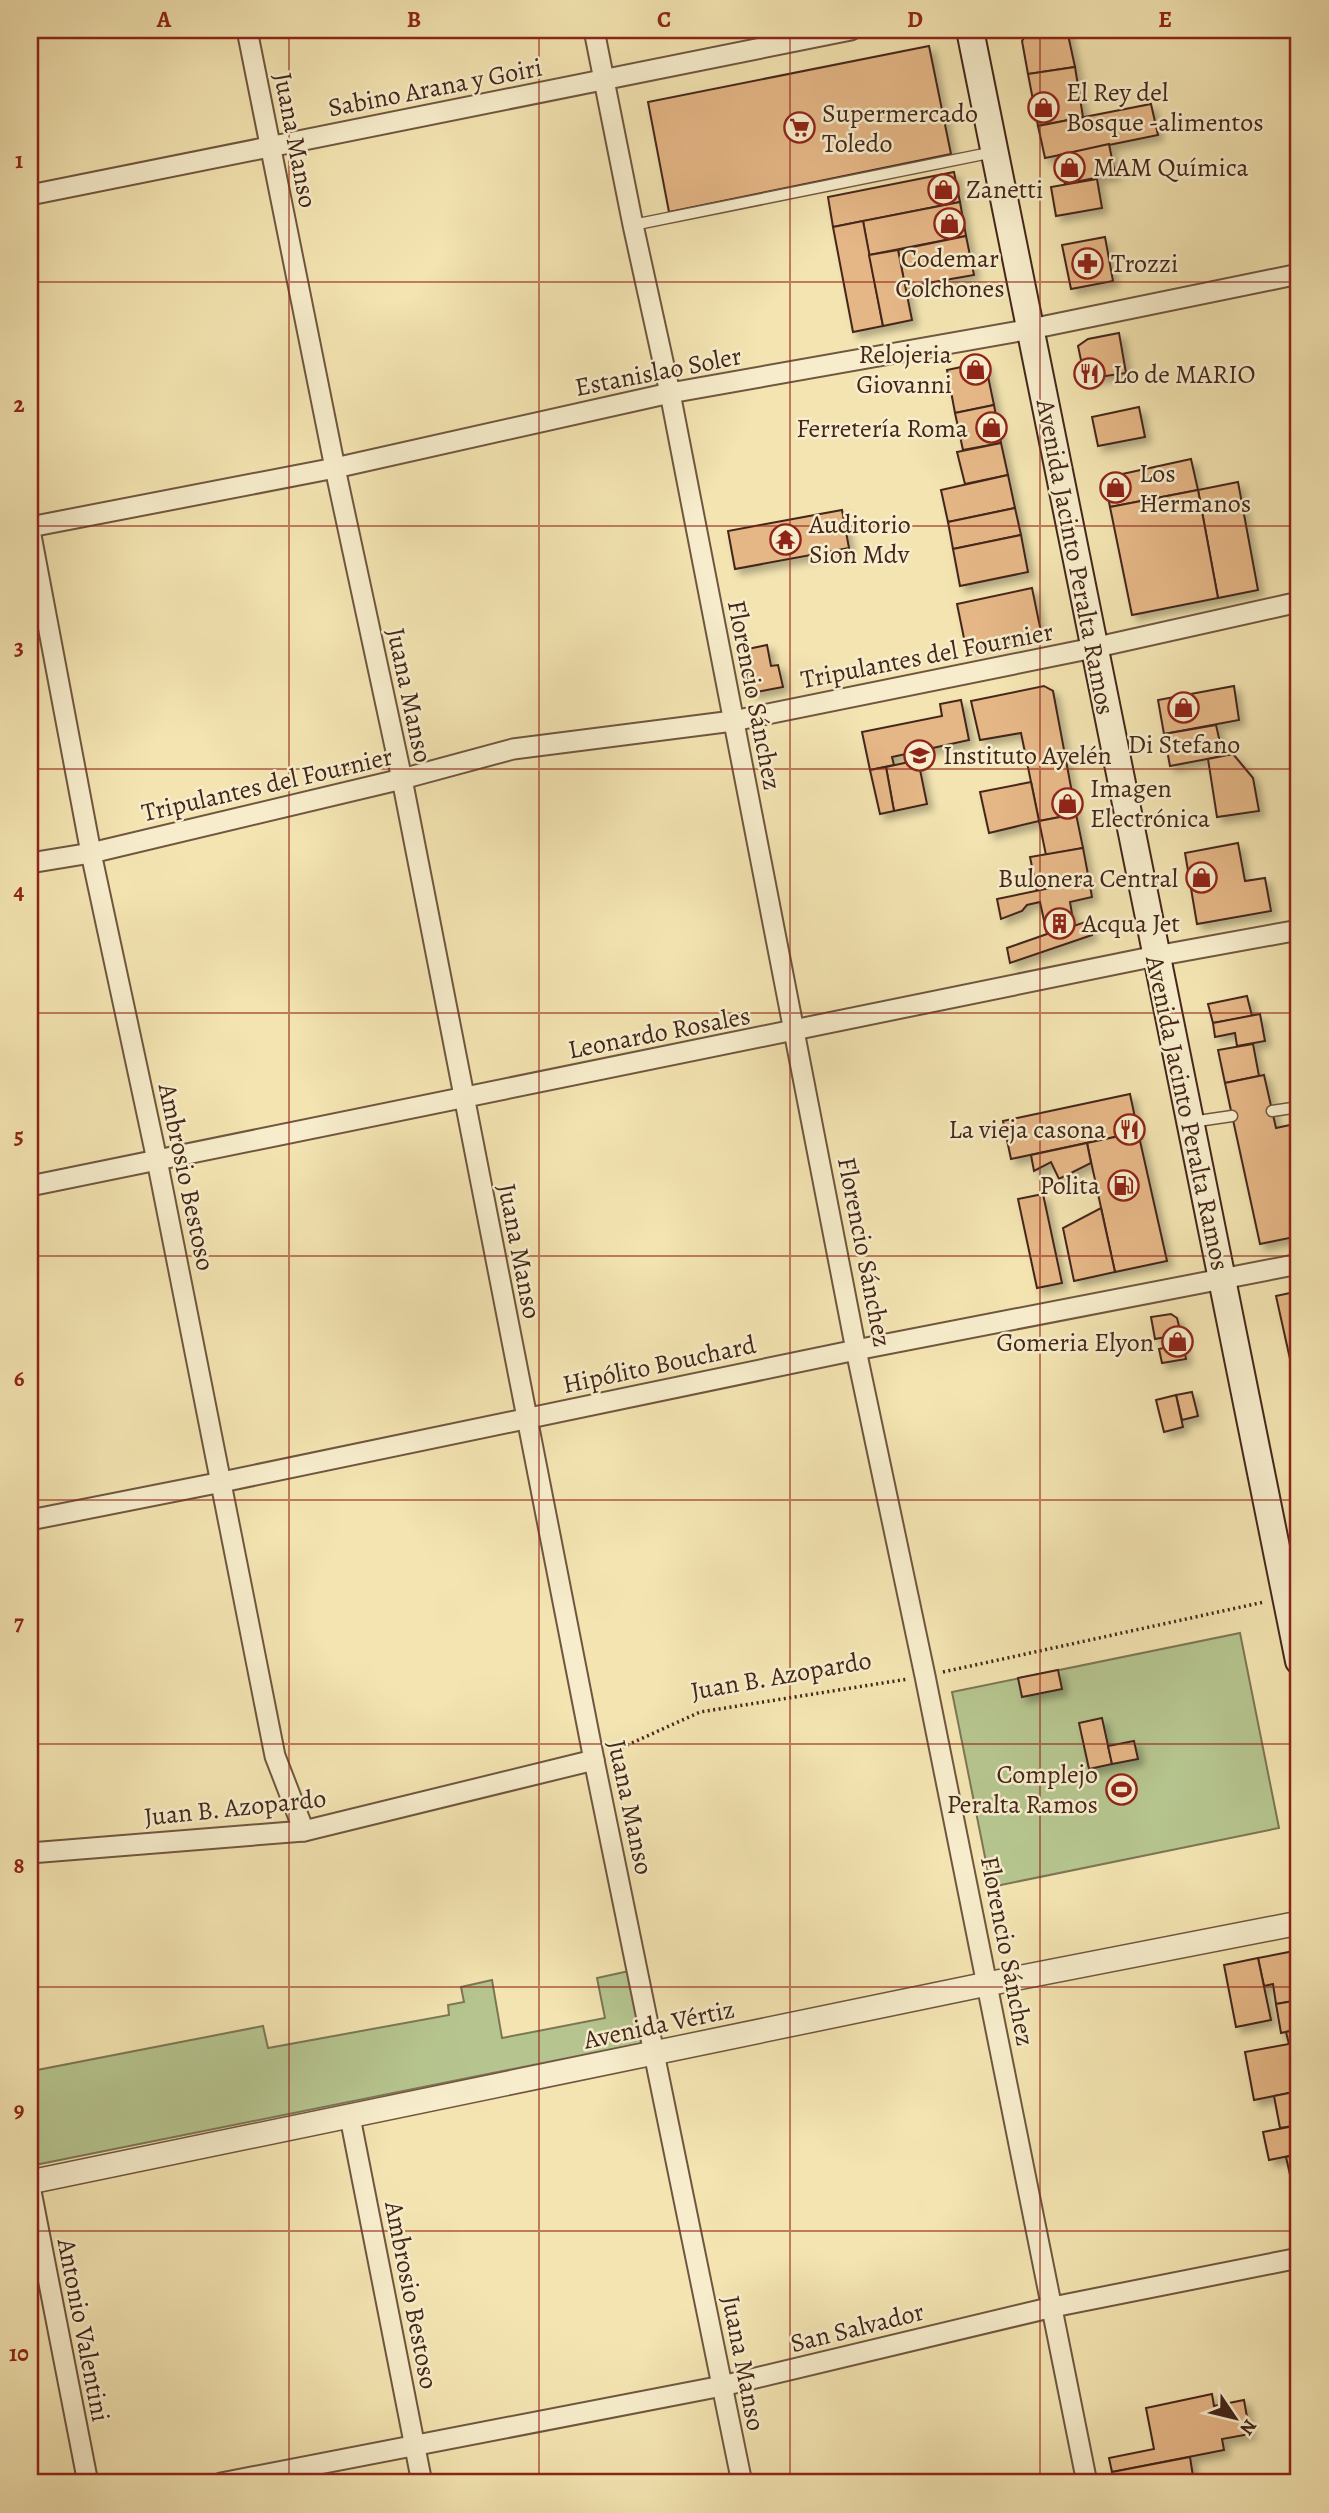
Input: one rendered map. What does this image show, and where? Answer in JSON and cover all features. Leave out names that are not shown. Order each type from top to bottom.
[{"type":"main road","name":"Avenida Jacinto Peralta Ramos","points":[[970,30],[1156,956],[1293,1596],[1299,1661]]},
{"type":"street","name":"Juana Manso","points":[[247,30],[335,468],[402,779],[594,1760],[742,2483]]},
{"type":"street","name":"Florencio Sánchez","points":[[594,30],[670,393],[856,1350],[988,1984],[1087,2483]]},
{"type":"street","name":"Sabino Arana y Goiri","points":[[30,195],[851,30]]},
{"type":"street","name":"Estanislao Soler","points":[[30,529],[335,468],[670,393],[1031,329],[1299,274]]},
{"type":"street","name":"Ambrosio Bestoso","points":[[30,529],[91,853],[158,1160],[275,1756],[303,1831]]},
{"type":"street","name":"Tripulantes del Fournier","points":[[30,863],[91,853],[402,779],[513,749],[733,720],[1093,648],[1299,602]]},
{"type":"street","name":"Leonardo Rosales","points":[[30,1186],[1156,956],[1299,930]]},
{"type":"street","name":"Hipólito Bouchard","points":[[30,1520],[856,1350],[1299,1264]]},
{"type":"street","name":"Juan B. Azopardo","points":[[30,1853],[303,1831],[594,1760]]},
{"type":"street","name":"Avenida Vértiz","points":[[30,2184],[988,1984],[1299,1923]]},
{"type":"street","name":"Ambrosio Bestoso","points":[[350,2117],[422,2483]]},
{"type":"street","name":"Antonio Valentini","points":[[30,2184],[88,2483]]},
{"type":"street","name":"San Salvador","points":[[220,2483],[722,2386],[1053,2307],[1299,2258]]},
{"type":"lane","points":[[633,225],[995,152]]},
{"type":"lane","points":[[1272,1111],[1299,1107]]},
{"type":"lane","points":[[1191,1122],[1232,1116]]},
{"type":"path","name":"Juan B. Azopardo","points":[[594,1760],[700,1712],[925,1676],[1293,1596]]},
{"type":"green space","name":"Complejo Peralta Ramos","points":[[1240,1633],[1279,1828],[991,1887],[952,1692]]},
{"type":"green space","points":[[629,1971],[642,2043],[30,2166],[30,2065],[36,2064],[37,2070],[263,2026],[268,2048],[449,2015],[448,2005],[464,2002],[461,1987],[492,1980],[502,2038],[605,2018],[597,1978]]},
{"type":"building","points":[[1029,30],[1067,30],[1075,67],[1028,74],[1022,41]]},
{"type":"building","name":"Supermercado Toledo","points":[[929,46],[951,154],[669,212],[648,102]]},
{"type":"building","points":[[1075,67],[1083,117],[1038,126],[1028,74]]},
{"type":"building","points":[[1151,104],[1158,135],[1045,158],[1038,126]]},
{"type":"building","points":[[1109,144],[1115,174],[1065,184],[1059,155]]},
{"type":"building","points":[[954,172],[960,202],[833,227],[828,197]]},
{"type":"building","points":[[1097,179],[1102,208],[1056,216],[1051,187]]},
{"type":"building","points":[[960,202],[966,236],[869,255],[863,221]]},
{"type":"building","points":[[863,221],[883,326],[853,332],[833,227]]},
{"type":"building","points":[[966,236],[974,275],[905,287],[898,250]]},
{"type":"building","name":"Trozzi","points":[[1105,237],[1113,281],[1071,289],[1062,245]]},
{"type":"building","points":[[898,250],[912,320],[883,326],[869,255]]},
{"type":"building","points":[[1119,333],[1126,373],[1085,379],[1078,346],[1088,339]]},
{"type":"building","points":[[985,362],[994,405],[955,413],[947,370]]},
{"type":"building","points":[[994,405],[1001,443],[963,450],[955,413]]},
{"type":"building","points":[[1139,407],[1145,437],[1098,446],[1092,417]]},
{"type":"building","points":[[1001,443],[1008,475],[965,484],[957,452]]},
{"type":"building","points":[[1191,459],[1198,490],[1110,507],[1104,478]]},
{"type":"building","points":[[1008,475],[1015,508],[948,522],[941,490]]},
{"type":"building","points":[[1238,482],[1258,590],[1218,598],[1198,490]]},
{"type":"building","points":[[1198,490],[1218,598],[1132,615],[1110,507]]},
{"type":"building","points":[[1015,508],[1021,535],[953,549],[948,522]]},
{"type":"building","points":[[842,510],[849,548],[735,569],[728,531]]},
{"type":"building","points":[[1021,535],[1028,572],[960,586],[953,549]]},
{"type":"building","points":[[1032,588],[1041,632],[966,648],[957,604]]},
{"type":"building","points":[[767,645],[771,666],[778,665],[783,687],[751,693],[743,650]]},
{"type":"building","points":[[1044,686],[1053,691],[1076,814],[1039,821],[1021,733],[980,740],[971,701]]},
{"type":"building","points":[[1234,686],[1239,720],[1164,734],[1158,700]]},
{"type":"building","points":[[961,700],[969,740],[892,757],[894,765],[870,770],[862,732],[942,716],[940,704]]},
{"type":"building","points":[[1216,725],[1223,756],[1170,766],[1164,734]]},
{"type":"building","points":[[1233,754],[1253,778],[1259,811],[1217,817],[1208,759]]},
{"type":"building","points":[[918,760],[927,804],[894,811],[886,767]]},
{"type":"building","points":[[886,767],[894,811],[880,814],[870,770]]},
{"type":"building","points":[[1031,782],[1039,821],[989,833],[980,792]]},
{"type":"building","points":[[1076,814],[1083,848],[1046,855],[1039,821]]},
{"type":"building","points":[[1238,843],[1245,881],[1265,878],[1271,911],[1197,924],[1185,853]]},
{"type":"building","points":[[1083,848],[1089,880],[1037,891],[1030,857]]},
{"type":"building","name":"Acqua Jet","points":[[1089,880],[1092,897],[1070,902],[1074,926],[1088,921],[1092,935],[1010,963],[1007,948],[1047,934],[1040,902],[1027,905],[1022,911],[1001,919],[997,899]]},
{"type":"building","points":[[1247,996],[1252,1016],[1213,1023],[1208,1004]]},
{"type":"building","points":[[1260,1014],[1265,1041],[1237,1046],[1235,1033],[1215,1037],[1213,1023]]},
{"type":"building","points":[[1253,1044],[1259,1076],[1225,1083],[1218,1050]]},
{"type":"building","points":[[1264,1075],[1276,1128],[1299,1123],[1299,1236],[1260,1244],[1225,1083]]},
{"type":"building","points":[[1130,1094],[1138,1132],[1011,1159],[1003,1121]]},
{"type":"building","name":"Polita","points":[[1138,1132],[1167,1261],[1115,1272],[1087,1143]]},
{"type":"building","points":[[1087,1143],[1091,1163],[1059,1179],[1051,1162],[1034,1171],[1031,1155]]},
{"type":"building","points":[[1043,1194],[1062,1283],[1037,1288],[1018,1199]]},
{"type":"building","points":[[1101,1208],[1115,1272],[1074,1281],[1063,1228]]},
{"type":"building","points":[[1299,1291],[1299,1356],[1290,1359],[1276,1296]]},
{"type":"building","points":[[1171,1314],[1177,1318],[1181,1334],[1155,1339],[1151,1317]]},
{"type":"building","points":[[1181,1334],[1186,1359],[1162,1363],[1159,1349],[1168,1347],[1166,1337]]},
{"type":"building","points":[[1299,1356],[1299,1403],[1290,1359]]},
{"type":"building","points":[[1192,1392],[1198,1416],[1182,1420],[1176,1395]]},
{"type":"building","points":[[1176,1395],[1183,1427],[1164,1432],[1156,1400]]},
{"type":"building","points":[[1058,1670],[1062,1689],[1022,1697],[1018,1678]]},
{"type":"building","points":[[1102,1718],[1112,1764],[1089,1769],[1079,1723]]},
{"type":"building","points":[[1134,1741],[1138,1759],[1112,1764],[1108,1746]]},
{"type":"building","points":[[1299,1950],[1299,2000],[1276,2004],[1273,1984],[1264,1986],[1258,1958]]},
{"type":"building","points":[[1258,1958],[1271,2020],[1236,2027],[1224,1965]]},
{"type":"building","points":[[1299,2000],[1299,2029],[1281,2033],[1276,2004]]},
{"type":"building","points":[[1299,2029],[1299,2091],[1254,2100],[1245,2052],[1289,2044],[1286,2032]]},
{"type":"building","points":[[1299,2091],[1299,2125],[1280,2128],[1274,2096]]},
{"type":"building","points":[[1299,2125],[1299,2154],[1269,2160],[1263,2132]]},
{"type":"building","points":[[1299,2154],[1299,2186],[1293,2188],[1286,2157]]},
{"type":"building","points":[[1212,2394],[1214,2406],[1244,2400],[1250,2434],[1222,2439],[1224,2450],[1112,2472],[1109,2458],[1154,2449],[1146,2408]]},
{"type":"building","points":[[1190,2457],[1194,2483],[1114,2483],[1112,2472]]},
{"type":"place","name":"El Rey del Bosque -alimentos","points":[[1043,107]]},
{"type":"place","name":"Supermercado Toledo","points":[[799,128]]},
{"type":"place","name":"MAM Química","points":[[1070,167]]},
{"type":"place","name":"Zanetti","points":[[943,189]]},
{"type":"place","name":"Codemar Colchones","points":[[950,223]]},
{"type":"place","name":"Trozzi","points":[[1088,263]]},
{"type":"place","name":"Relojeria Giovanni","points":[[975,369]]},
{"type":"place","name":"Lo de MARIO","points":[[1090,374]]},
{"type":"place","name":"Ferretería Roma","points":[[991,428]]},
{"type":"place","name":"Los Hermanos","points":[[1116,488]]},
{"type":"place","name":"Auditorio Sion Mdv","points":[[786,539]]},
{"type":"place","name":"Di Stefano","points":[[1184,708]]},
{"type":"place","name":"Instituto Ayelén","points":[[920,755]]},
{"type":"place","name":"Imagen Electrónica","points":[[1067,803]]},
{"type":"place","name":"Bulonera Central","points":[[1201,878]]},
{"type":"place","name":"Acqua Jet","points":[[1059,923]]},
{"type":"place","name":"La vieja casona","points":[[1129,1129]]},
{"type":"place","name":"Polita","points":[[1123,1185]]},
{"type":"place","name":"Gomeria Elyon","points":[[1177,1342]]},
{"type":"place","name":"Complejo Peralta Ramos","points":[[1121,1789]]}]
